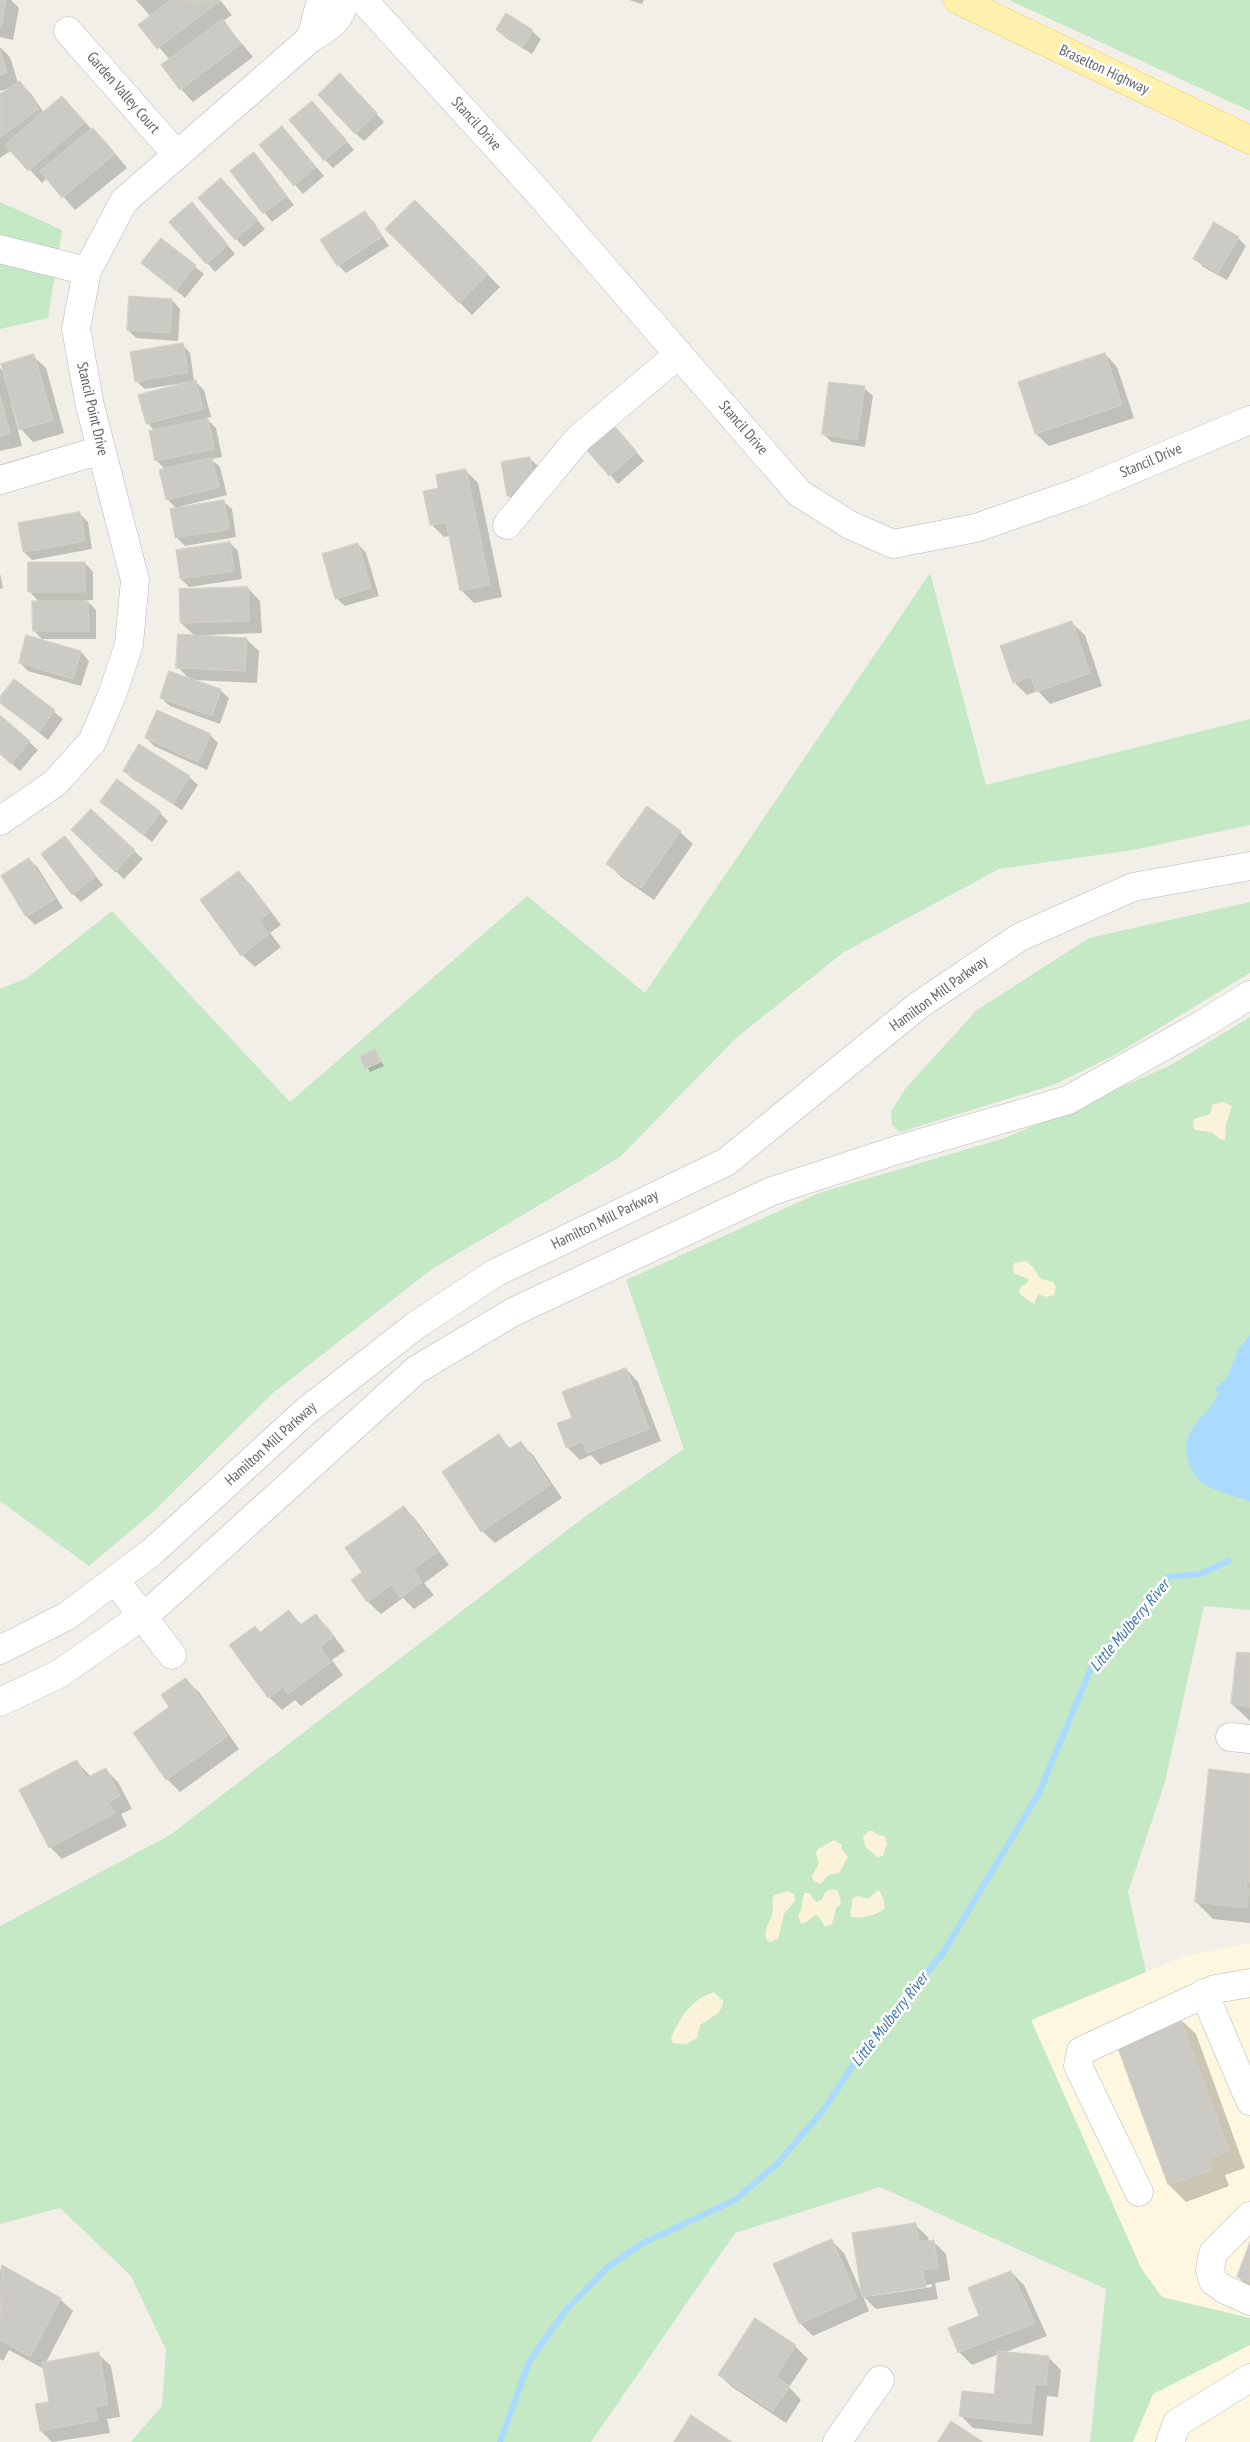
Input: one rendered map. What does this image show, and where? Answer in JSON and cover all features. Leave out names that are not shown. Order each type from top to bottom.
[{"type":"main road","name":"Braselton Highway","points":[[958,0],[1250,140]]},
{"type":"street","points":[[311,38],[321,0]]},
{"type":"street","name":"Stancil Point Drive","points":[[0,821],[55,783],[92,742],[112,695],[129,644],[135,580],[90,406],[76,329],[86,271],[124,201],[311,38],[332,25],[342,11],[344,0]]},
{"type":"street","name":"Stancil Drive","points":[[363,0],[537,191],[800,493],[850,525],[893,544],[976,528],[1079,492],[1250,420]]},
{"type":"street","name":"Garden Valley Court","points":[[68,31],[177,155]]},
{"type":"street","points":[[0,249],[86,271]]},
{"type":"street","points":[[507,525],[578,439],[679,354]]},
{"type":"street","points":[[0,480],[101,450]]},
{"type":"street","name":"Hamilton Mill Parkway","points":[[0,1650],[67,1616],[152,1552],[306,1412],[415,1326],[495,1273],[726,1162],[920,1006],[1020,937],[1133,887],[1250,866]]},
{"type":"street","points":[[0,1702],[59,1674],[156,1606],[264,1510],[416,1370],[513,1312],[772,1191],[897,1150],[1068,1100],[1203,1024],[1250,995]]},
{"type":"street","points":[[116,1580],[172,1655]]},
{"type":"street","points":[[1139,2192],[1078,2066],[1081,2051],[1204,1993],[1215,1989],[1250,1983]]},
{"type":"street","points":[[1204,1993],[1250,2101]]},
{"type":"street","points":[[1250,2216],[1213,2253],[1210,2270],[1213,2281],[1224,2289],[1250,2301]]},
{"type":"street","points":[[1170,2442],[1177,2423],[1250,2378]]},
{"type":"street","points":[[836,2442],[880,2380]]},
{"type":"shaded area","points":[[1250,1943],[1250,2318],[1162,2297],[1141,2268],[1031,2020],[1182,1957]]},
{"type":"shaded area","points":[[1250,2345],[1250,2442],[1133,2442],[1153,2394]]},
{"type":"green space","points":[[1009,0],[1250,0],[1250,111]]},
{"type":"green space","points":[[0,202],[62,230],[48,318],[0,329]]},
{"type":"green space","points":[[930,573],[986,785],[1250,719],[1250,825],[1133,850],[999,869],[844,952],[736,1038],[620,1157],[432,1269],[273,1393],[153,1512],[89,1566],[0,1501],[0,989],[27,978],[112,911],[290,1102],[527,896],[645,993]]},
{"type":"green space","points":[[1250,902],[1250,973],[1113,1056],[1053,1085],[900,1132],[892,1125],[891,1112],[905,1089],[977,1010],[1089,938]]},
{"type":"green space","points":[[1250,1017],[1250,1610],[1204,1606],[1165,1782],[1128,1892],[1146,1972],[1031,2020],[1141,2268],[1162,2297],[1250,2318],[1250,2345],[1153,2394],[1133,2442],[1090,2442],[1106,2289],[880,2187],[735,2233],[591,2442],[131,2442],[162,2406],[166,2350],[131,2276],[60,2208],[0,2224],[0,1926],[170,1835],[587,1515],[684,1449],[626,1280],[819,1193],[1005,1138],[1171,1065]]},
{"type":"sand","points":[[1223,1102],[1232,1106],[1226,1124],[1225,1140],[1220,1139],[1211,1132],[1195,1130],[1193,1126],[1194,1119],[1210,1114],[1212,1105]]},
{"type":"sand","points":[[1026,1261],[1041,1279],[1053,1282],[1056,1287],[1054,1295],[1046,1297],[1038,1294],[1034,1304],[1021,1295],[1019,1291],[1021,1287],[1029,1279],[1013,1273],[1014,1263]]},
{"type":"sand","points":[[869,1831],[885,1836],[887,1844],[883,1856],[877,1857],[865,1846],[863,1836]]},
{"type":"sand","points":[[834,1840],[842,1845],[841,1849],[848,1857],[839,1873],[828,1875],[821,1884],[813,1881],[812,1876],[819,1863],[816,1854],[818,1849]]},
{"type":"sand","points":[[834,1889],[838,1891],[841,1904],[836,1908],[832,1924],[825,1927],[819,1917],[815,1915],[807,1922],[801,1924],[798,1915],[801,1910],[804,1893],[809,1893],[816,1902],[822,1900],[825,1892]]},
{"type":"sand","points":[[878,1890],[883,1898],[885,1908],[869,1916],[852,1917],[850,1913],[853,1898],[858,1896],[868,1899]]},
{"type":"sand","points":[[788,1891],[794,1894],[795,1901],[784,1914],[778,1939],[770,1942],[766,1939],[766,1932],[772,1915],[774,1895]]},
{"type":"sand","points":[[714,1992],[723,2001],[721,2009],[700,2025],[697,2038],[686,2044],[673,2043],[671,2038],[683,2016],[699,1999]]},
{"type":"water","points":[[1250,1335],[1250,1501],[1216,1490],[1200,1481],[1188,1462],[1186,1448],[1189,1434],[1218,1394],[1215,1388],[1227,1378],[1238,1350]]},
{"type":"building","points":[[0,0],[6,0],[1,28],[0,28]]},
{"type":"building","points":[[171,0],[220,1],[157,49],[138,25]]},
{"type":"building","points":[[506,13],[533,30],[523,47],[496,30]]},
{"type":"building","points":[[223,19],[241,44],[180,90],[161,65]]},
{"type":"building","points":[[0,50],[7,73],[0,75]]},
{"type":"building","points":[[340,73],[377,113],[355,134],[318,95]]},
{"type":"building","points":[[20,81],[39,109],[0,137],[0,94]]},
{"type":"building","points":[[62,96],[85,122],[28,171],[5,145]]},
{"type":"building","points":[[312,101],[347,141],[324,161],[289,120]]},
{"type":"building","points":[[282,126],[316,167],[294,186],[259,145]]},
{"type":"building","points":[[93,128],[115,154],[62,198],[40,171]]},
{"type":"building","points":[[254,152],[287,196],[263,214],[230,171]]},
{"type":"building","points":[[221,178],[258,220],[235,240],[198,198]]},
{"type":"building","points":[[415,200],[488,274],[459,303],[385,229]]},
{"type":"building","points":[[192,202],[228,245],[206,264],[169,222]]},
{"type":"building","points":[[365,211],[382,237],[337,266],[320,240]]},
{"type":"building","points":[[1214,222],[1239,237],[1218,273],[1193,259]]},
{"type":"building","points":[[161,238],[196,265],[176,291],[141,263]]},
{"type":"building","points":[[129,296],[172,299],[170,333],[127,330]]},
{"type":"building","points":[[183,343],[188,372],[135,382],[130,352]]},
{"type":"building","points":[[1105,353],[1122,405],[1035,434],[1018,382]]},
{"type":"building","points":[[34,354],[53,420],[19,430],[1,364]]},
{"type":"building","points":[[196,380],[203,409],[146,424],[138,395]]},
{"type":"building","points":[[829,382],[865,386],[857,440],[822,434]]},
{"type":"building","points":[[0,395],[10,433],[0,436]]},
{"type":"building","points":[[208,419],[214,449],[155,461],[149,431]]},
{"type":"building","points":[[612,423],[637,452],[609,476],[584,447]]},
{"type":"building","points":[[530,457],[534,482],[521,484],[522,493],[507,496],[501,462]]},
{"type":"building","points":[[212,458],[219,487],[166,500],[159,470]]},
{"type":"building","points":[[466,469],[490,585],[460,591],[446,522],[430,525],[423,491],[438,488],[436,475]]},
{"type":"building","points":[[224,500],[229,529],[175,538],[170,509]]},
{"type":"building","points":[[80,512],[85,541],[23,552],[18,523]]},
{"type":"building","points":[[230,542],[234,571],[180,579],[176,550]]},
{"type":"building","points":[[358,543],[371,588],[335,599],[322,554]]},
{"type":"building","points":[[28,562],[85,562],[85,592],[28,592]]},
{"type":"building","points":[[248,587],[249,621],[180,623],[179,589]]},
{"type":"building","points":[[32,601],[88,601],[89,631],[33,631]]},
{"type":"building","points":[[1072,621],[1090,673],[1036,692],[1031,677],[1013,683],[1000,646]]},
{"type":"building","points":[[178,634],[247,638],[245,671],[176,668]]},
{"type":"building","points":[[26,635],[81,651],[73,679],[19,663]]},
{"type":"building","points":[[169,671],[221,689],[212,716],[160,698]]},
{"type":"building","points":[[14,679],[55,710],[39,732],[0,703],[0,697]]},
{"type":"building","points":[[157,710],[211,734],[198,762],[145,738]]},
{"type":"building","points":[[0,715],[30,741],[11,764],[0,754]]},
{"type":"building","points":[[139,744],[190,776],[173,803],[123,771]]},
{"type":"building","points":[[117,779],[161,812],[143,835],[100,802]]},
{"type":"building","points":[[647,806],[681,831],[641,888],[606,864]]},
{"type":"building","points":[[91,809],[135,850],[115,872],[71,830]]},
{"type":"building","points":[[65,836],[96,876],[72,895],[41,854]]},
{"type":"building","points":[[29,858],[55,899],[26,917],[1,876]]},
{"type":"building","points":[[239,871],[270,912],[259,920],[269,934],[241,956],[200,900]]},
{"type":"building","points":[[375,1049],[381,1062],[365,1069],[360,1057]]},
{"type":"building","points":[[626,1368],[649,1429],[587,1453],[582,1442],[566,1448],[557,1423],[572,1418],[562,1392]]},
{"type":"building","points":[[499,1434],[509,1449],[521,1441],[550,1485],[481,1532],[442,1472]]},
{"type":"building","points":[[404,1506],[437,1552],[413,1569],[422,1582],[401,1598],[391,1585],[367,1602],[351,1580],[362,1572],[345,1548]]},
{"type":"building","points":[[289,1610],[300,1625],[316,1614],[333,1637],[320,1647],[331,1662],[288,1694],[283,1687],[268,1698],[229,1645],[255,1626],[260,1632]]},
{"type":"building","points":[[1237,1652],[1250,1653],[1250,1707],[1231,1704]]},
{"type":"building","points":[[186,1678],[228,1736],[166,1780],[133,1733],[169,1707],[161,1695]]},
{"type":"building","points":[[77,1760],[86,1778],[106,1768],[120,1796],[109,1802],[115,1813],[49,1848],[19,1790]]},
{"type":"building","points":[[1209,1769],[1250,1774],[1250,1882],[1247,1882],[1246,1888],[1249,1889],[1247,1908],[1195,1902]]},
{"type":"building","points":[[1179,2016],[1229,2151],[1209,2158],[1213,2169],[1168,2185],[1115,2040]]},
{"type":"building","points":[[916,2223],[919,2242],[934,2240],[938,2268],[923,2270],[926,2287],[862,2297],[852,2233]]},
{"type":"building","points":[[832,2239],[857,2298],[799,2324],[773,2264]]},
{"type":"building","points":[[1250,2242],[1250,2282],[1237,2277]]},
{"type":"building","points":[[2,2265],[61,2298],[30,2357],[0,2340]]},
{"type":"building","points":[[1011,2271],[1035,2323],[958,2353],[948,2328],[979,2316],[968,2288]]},
{"type":"building","points":[[755,2318],[796,2345],[776,2377],[790,2386],[773,2411],[718,2375]]},
{"type":"building","points":[[998,2351],[1049,2356],[1046,2385],[1035,2384],[1031,2424],[959,2416],[962,2391],[994,2394]]},
{"type":"building","points":[[99,2352],[108,2404],[95,2407],[98,2420],[40,2431],[35,2404],[49,2402],[42,2363]]},
{"type":"building","points":[[691,2415],[732,2442],[674,2442]]},
{"type":"building","points":[[951,2421],[983,2442],[938,2442]]},
{"type":"waterway","name":"Little Mulberry River","points":[[500,2442],[529,2362],[565,2311],[607,2268],[641,2244],[735,2200],[777,2164],[825,2108],[866,2046],[943,1953],[1039,1793],[1092,1666],[1168,1577],[1200,1574],[1229,1561]]}]
